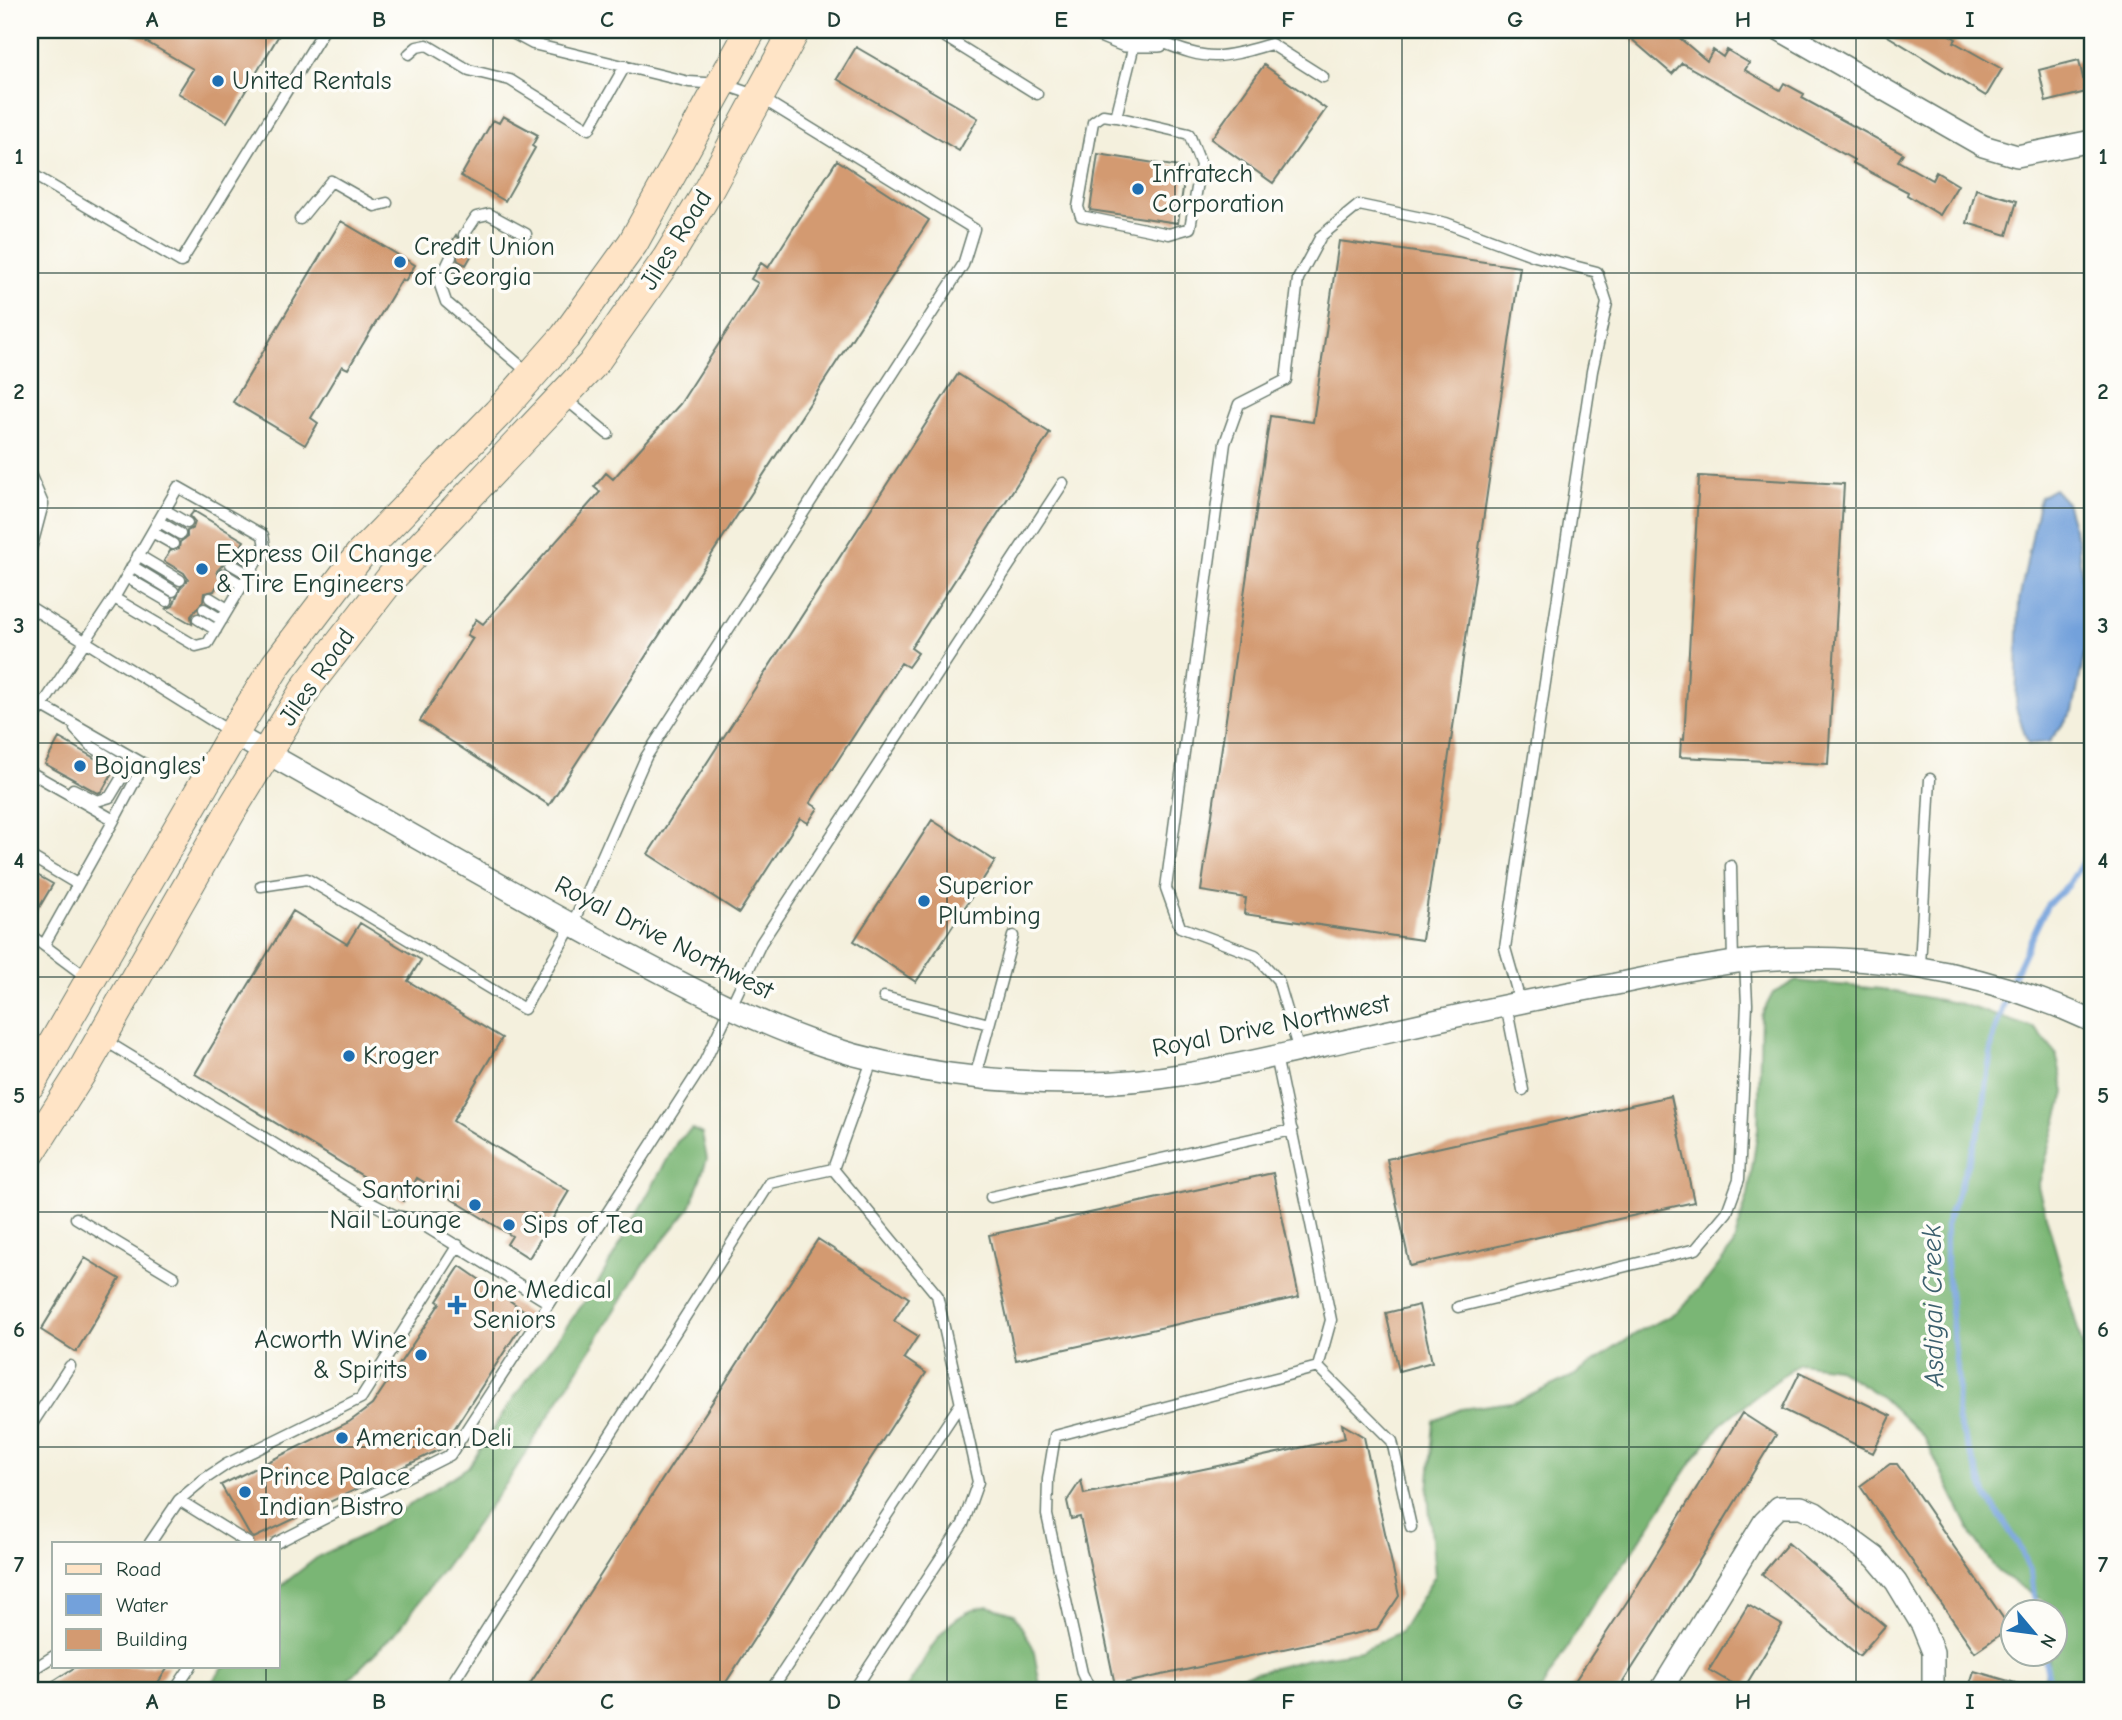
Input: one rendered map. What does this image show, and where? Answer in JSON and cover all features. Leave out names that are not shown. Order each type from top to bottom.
[{"type":"street","name":"Jiles Road","points":[[30,1084],[233,734],[276,665],[359,556],[532,376],[565,337],[633,243],[751,30]]},
{"type":"street","name":"Jiles Road","points":[[30,1153],[102,1038],[266,752],[308,685],[392,576],[593,364],[667,259],[704,198],[794,30]]},
{"type":"street","points":[[1098,30],[1125,41],[1159,41]]},
{"type":"street","points":[[1780,30],[1983,146],[2017,156],[2092,141]]},
{"type":"street","name":"Royal Drive Northwest","points":[[233,734],[572,925],[729,1008],[826,1046],[873,1058],[975,1077],[1076,1084],[1130,1082],[1210,1072],[1513,1003],[1739,962],[1828,959],[1920,966],[1947,971],[2052,1002],[2092,1021]]},
{"type":"street","points":[[1661,1690],[1764,1522],[1779,1507],[1801,1507],[1830,1522],[1875,1557],[1896,1582],[1922,1625],[1933,1653],[1933,1690]]},
{"type":"lane","points":[[30,173],[181,262],[324,30]]},
{"type":"lane","points":[[261,886],[307,879],[524,1009],[572,925],[646,757],[963,265],[974,229],[758,96],[722,84],[689,82],[533,44],[507,30]]},
{"type":"lane","points":[[934,30],[1037,94]]},
{"type":"lane","points":[[1116,117],[1135,41]]},
{"type":"lane","points":[[1159,41],[1196,57],[1229,56],[1271,44],[1323,77]]},
{"type":"lane","points":[[409,54],[417,47],[427,45],[469,70],[510,80],[589,129],[625,66]]},
{"type":"lane","points":[[1103,115],[1116,117],[1189,134],[1201,165],[1189,228],[1170,234],[1081,216],[1078,207],[1093,122],[1103,115]]},
{"type":"lane","points":[[300,219],[331,181],[375,206],[387,203]]},
{"type":"lane","points":[[1299,1051],[1278,980],[1255,955],[1180,927],[1166,888],[1225,443],[1240,404],[1286,380],[1298,279],[1321,236],[1359,205],[1446,223],[1535,256],[1597,272],[1607,303],[1592,371],[1506,948],[1523,1090]]},
{"type":"lane","points":[[464,235],[476,217],[489,214],[526,234]]},
{"type":"lane","points":[[451,257],[439,282],[446,302],[532,376]]},
{"type":"lane","points":[[564,397],[608,434]]},
{"type":"lane","points":[[30,474],[43,504],[30,552]]},
{"type":"lane","points":[[278,1542],[450,1455],[704,1063],[761,943],[1063,483]]},
{"type":"lane","points":[[30,724],[114,598],[178,487],[263,535],[265,547],[208,643],[196,646],[114,598]]},
{"type":"lane","points":[[165,510],[187,523]]},
{"type":"lane","points":[[158,521],[180,534]]},
{"type":"lane","points":[[152,531],[173,544]]},
{"type":"lane","points":[[237,552],[255,563]]},
{"type":"lane","points":[[138,555],[180,580]]},
{"type":"lane","points":[[230,564],[248,575]]},
{"type":"lane","points":[[129,572],[173,591]]},
{"type":"lane","points":[[129,572],[167,601]]},
{"type":"lane","points":[[224,574],[242,585]]},
{"type":"lane","points":[[210,598],[228,608]]},
{"type":"lane","points":[[30,607],[233,734]]},
{"type":"lane","points":[[201,614],[219,625]]},
{"type":"lane","points":[[41,705],[144,764],[45,943]]},
{"type":"lane","points":[[34,774],[71,787],[97,801],[110,797],[122,777],[119,763],[91,746],[68,721]]},
{"type":"lane","points":[[34,774],[114,820]]},
{"type":"lane","points":[[1920,966],[1930,779]]},
{"type":"lane","points":[[30,856],[77,884]]},
{"type":"lane","points":[[1458,1307],[1696,1249],[1727,1212],[1740,1179],[1747,1004],[1739,962],[1731,866]]},
{"type":"lane","points":[[30,935],[45,943],[91,981]]},
{"type":"lane","points":[[975,1077],[1013,936]]},
{"type":"lane","points":[[884,997],[989,1024]]},
{"type":"lane","points":[[102,1038],[371,1203],[394,1215],[415,1220],[549,1303]]},
{"type":"lane","points":[[1276,1056],[1331,1320],[1318,1367]]},
{"type":"lane","points":[[833,1168],[873,1058]]},
{"type":"lane","points":[[991,1197],[1292,1130]]},
{"type":"lane","points":[[833,1168],[937,1296],[978,1482],[963,1524],[854,1690]]},
{"type":"lane","points":[[449,1690],[770,1184],[833,1168]]},
{"type":"lane","points":[[76,1218],[174,1277]]},
{"type":"lane","points":[[151,1542],[179,1500],[228,1464],[361,1398],[458,1245]]},
{"type":"lane","points":[[30,1427],[34,1408],[70,1366]]},
{"type":"lane","points":[[1318,1367],[1392,1440],[1411,1527]]},
{"type":"lane","points":[[1090,1690],[1082,1673],[1047,1515],[1048,1479],[1055,1436],[1318,1367]]},
{"type":"lane","points":[[771,1690],[961,1404]]},
{"type":"lane","points":[[179,1500],[246,1542]]},
{"type":"lane","points":[[30,1671],[52,1657]]},
{"type":"lane","points":[[175,1690],[190,1668]]},
{"type":"green space","points":[[1796,981],[1881,989],[1961,1004],[2036,1029],[2056,1054],[2065,1092],[2038,1187],[2084,1351],[2092,1364],[2092,1690],[2042,1690],[2047,1668],[2070,1668],[2070,1598],[2039,1598],[1998,1572],[1973,1537],[1924,1437],[1883,1398],[1836,1368],[1799,1363],[1723,1422],[1693,1460],[1631,1554],[1598,1596],[1541,1690],[1189,1690],[1308,1659],[1361,1651],[1400,1632],[1435,1576],[1428,1493],[1434,1421],[1461,1409],[1518,1401],[1573,1376],[1641,1330],[1677,1313],[1707,1280],[1733,1246],[1748,1195],[1758,1129],[1761,1016],[1773,993]]},
{"type":"green space","points":[[692,1129],[702,1134],[707,1159],[690,1208],[644,1264],[508,1481],[399,1629],[338,1690],[206,1690],[222,1668],[280,1668],[280,1586],[319,1556],[362,1536],[468,1467],[512,1400],[597,1285],[677,1142]]},
{"type":"green space","points":[[988,1606],[1014,1614],[1033,1647],[1041,1690],[905,1690],[948,1627],[958,1617]]},
{"type":"water","points":[[2054,489],[2066,502],[2078,542],[2088,636],[2073,711],[2049,742],[2028,744],[2016,708],[2019,601],[2040,497]]},
{"type":"building","name":"United Rentals","points":[[126,30],[282,30],[227,122],[178,93],[193,69]]},
{"type":"building","points":[[1621,30],[1670,30],[1707,61],[1713,50],[1723,57],[1727,50],[1749,63],[1745,70],[1780,90],[1784,83],[1804,94],[1802,98],[1903,153],[1898,161],[1932,180],[1936,172],[1958,185],[1940,215],[1907,195],[1908,192],[1853,163],[1854,160],[1682,63],[1672,74]]},
{"type":"building","points":[[1878,30],[1941,30],[1956,39],[1954,42],[2002,69],[1986,96]]},
{"type":"building","points":[[856,47],[978,118],[959,151],[837,79]]},
{"type":"building","points":[[2079,60],[2086,92],[2046,102],[2039,70]]},
{"type":"building","points":[[1264,65],[1326,109],[1273,183],[1211,139]]},
{"type":"building","points":[[503,116],[538,135],[532,146],[535,148],[505,201],[461,176],[493,120],[499,123]]},
{"type":"building","name":"Infratech Corporation","points":[[1098,154],[1186,168],[1178,223],[1090,210]]},
{"type":"building","points":[[837,160],[929,220],[549,805],[420,721],[473,638],[467,635],[476,619],[483,624],[600,492],[594,487],[606,473],[613,479],[680,404],[758,283],[751,279],[761,263],[768,268]]},
{"type":"building","points":[[1976,189],[2017,201],[2007,235],[1967,223]]},
{"type":"building","points":[[341,221],[415,265],[405,281],[402,279],[348,369],[342,366],[311,418],[318,423],[305,445],[233,402]]},
{"type":"building","points":[[456,235],[460,242],[471,239],[478,244],[466,265],[458,261],[455,250],[447,250]]},
{"type":"building","points":[[1339,241],[1520,267],[1422,940],[1244,914],[1246,898],[1201,891],[1270,416],[1313,422]]},
{"type":"building","points":[[958,374],[1050,433],[911,648],[918,653],[908,667],[901,663],[810,803],[818,808],[808,823],[800,818],[739,913],[648,854]]},
{"type":"building","points":[[1699,476],[1844,484],[1828,764],[1680,757],[1681,739],[1684,740]]},
{"type":"building","name":"Express Oil Change & Tire Engineers","points":[[194,511],[244,541],[241,546],[231,549],[230,556],[217,571],[220,581],[214,591],[204,593],[203,601],[191,616],[192,624],[166,609],[173,606],[180,588],[188,579],[184,573],[164,561],[170,551],[179,548],[180,542],[187,537],[187,531],[193,528],[195,522],[190,516]]},
{"type":"building","name":"Bojangles'","points":[[59,738],[112,768],[113,772],[102,791],[98,793],[45,764]]},
{"type":"building","name":"Superior Plumbing","points":[[932,820],[995,861],[916,982],[854,941]]},
{"type":"building","points":[[30,871],[53,884],[30,923]]},
{"type":"building","name":"Kroger","points":[[293,911],[347,944],[360,923],[421,960],[408,981],[502,1038],[453,1121],[569,1191],[529,1258],[507,1244],[512,1236],[417,1178],[404,1201],[195,1074]]},
{"type":"building","points":[[1671,1096],[1694,1202],[1410,1266],[1387,1159]]},
{"type":"building","points":[[1273,1173],[1299,1297],[1016,1360],[989,1235]]},
{"type":"building","points":[[818,1239],[909,1298],[894,1321],[918,1336],[904,1358],[926,1373],[721,1690],[526,1690]]},
{"type":"building","points":[[85,1258],[120,1279],[76,1352],[41,1330]]},
{"type":"building","points":[[460,1266],[529,1314],[441,1449],[254,1538],[249,1534],[221,1485],[349,1422],[372,1405],[440,1303],[437,1301]]},
{"type":"building","points":[[1419,1305],[1432,1362],[1399,1371],[1386,1313]]},
{"type":"building","points":[[1800,1372],[1891,1416],[1873,1453],[1782,1409]]},
{"type":"building","points":[[1742,1413],[1776,1435],[1658,1628],[1618,1690],[1569,1690],[1636,1588]]},
{"type":"building","points":[[1342,1424],[1364,1437],[1399,1596],[1377,1629],[1115,1685],[1080,1517],[1071,1519],[1067,1501],[1081,1480],[1084,1494],[1232,1463],[1345,1438]]},
{"type":"building","points":[[1890,1464],[1897,1464],[2000,1613],[2000,1635],[1975,1652],[1860,1486]]},
{"type":"building","points":[[1788,1543],[1885,1626],[1859,1656],[1762,1574]]},
{"type":"building","points":[[1748,1605],[1782,1625],[1743,1690],[1709,1670]]},
{"type":"building","points":[[74,1668],[168,1668],[153,1690],[39,1690]]},
{"type":"building","points":[[1974,1671],[2026,1686],[2025,1690],[1968,1690]]},
{"type":"waterway","name":"Asdigai Creek","points":[[2034,1598],[2031,1573],[2019,1545],[1987,1496],[1957,1419],[1958,1381],[1946,1262],[1946,1225],[1981,1125],[1993,1036],[2014,975],[2047,905],[2069,884],[2092,847]]},
{"type":"waterway","name":"Asdigai Creek","points":[[2047,1668],[2051,1690]]},
{"type":"place","name":"United Rentals","points":[[218,81]]},
{"type":"place","name":"Infratech Corporation","points":[[1138,189]]},
{"type":"place","name":"Credit Union of Georgia","points":[[400,262]]},
{"type":"place","name":"Express Oil Change & Tire Engineers","points":[[202,569]]},
{"type":"place","name":"Bojangles'","points":[[80,766]]},
{"type":"place","name":"Superior Plumbing","points":[[924,901]]},
{"type":"place","name":"Kroger","points":[[349,1056]]},
{"type":"place","name":"Santorini Nail Lounge","points":[[475,1205]]},
{"type":"place","name":"Sips of Tea","points":[[509,1225]]},
{"type":"place","name":"One Medical Seniors","points":[[457,1305]]},
{"type":"place","name":"Acworth Wine & Spirits","points":[[421,1355]]},
{"type":"place","name":"American Deli","points":[[342,1438]]},
{"type":"place","name":"Prince Palace Indian Bistro","points":[[245,1492]]}]
